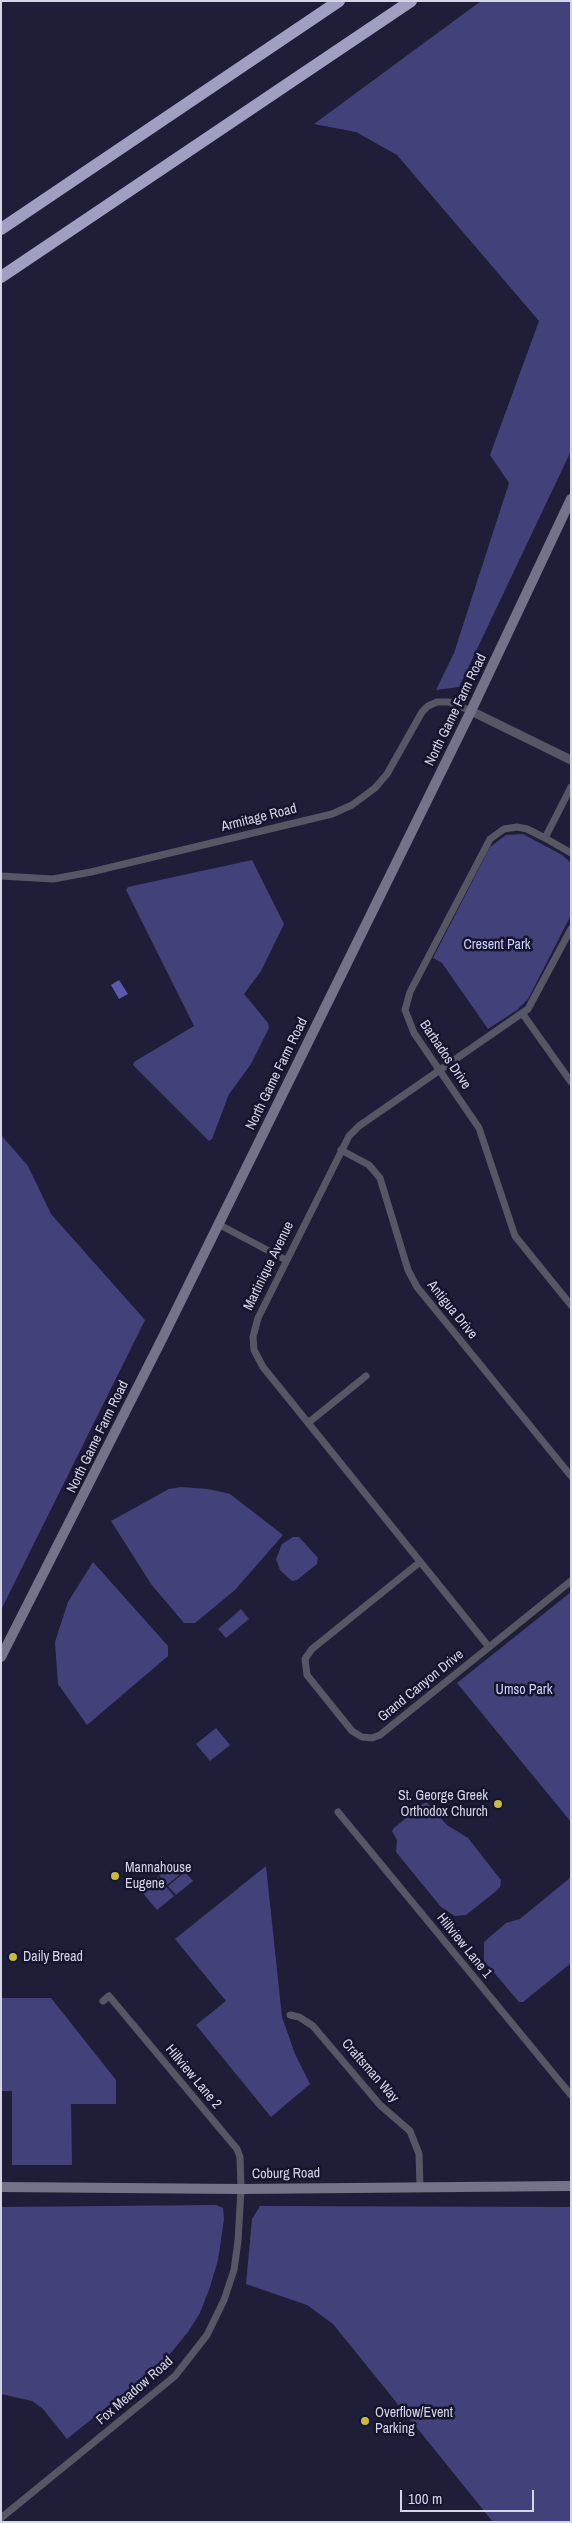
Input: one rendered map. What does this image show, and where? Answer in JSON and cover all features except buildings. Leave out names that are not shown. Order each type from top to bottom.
[{"type":"highway","points":[[1,229],[339,1]]},
{"type":"highway","points":[[1,277],[411,1]]},
{"type":"main road","name":"North Game Farm Road","points":[[1,1657],[218,1224],[471,711],[571,499]]},
{"type":"main road","name":"Coburg Road","points":[[1,2187],[242,2189],[571,2186]]},
{"type":"street","name":"Armitage Road","points":[[1,876],[52,879],[91,872],[332,814],[352,805],[375,788],[391,768],[418,719],[428,706],[436,702],[449,702],[471,711]]},
{"type":"street","points":[[471,711],[571,760]]},
{"type":"street","points":[[571,787],[545,838],[571,853]]},
{"type":"street","name":"Barbados Drive","points":[[545,838],[522,828],[502,827],[487,842],[406,1001],[405,1010],[411,1028],[479,1128],[515,1236],[571,1305]]},
{"type":"street","name":"Martinique Avenue","points":[[489,1647],[263,1367],[253,1344],[258,1318],[349,1136],[359,1126],[522,1013],[533,1002],[571,928]]},
{"type":"street","points":[[522,1013],[571,1082]]},
{"type":"street","name":"Antigua Drive","points":[[341,1150],[369,1165],[380,1178],[408,1270],[417,1287],[571,1476]]},
{"type":"street","points":[[218,1224],[286,1260]]},
{"type":"street","points":[[308,1422],[366,1376]]},
{"type":"street","name":"Grand Canyon Drive","points":[[420,1562],[312,1649],[306,1659],[307,1675],[352,1731],[362,1738],[380,1735],[571,1581]]},
{"type":"street","name":"Hillview Lane 1","points":[[338,1812],[571,2095]]},
{"type":"street","name":"Hillview Lane 2","points":[[103,2001],[109,1996],[235,2146],[240,2157],[242,2189]]},
{"type":"street","name":"Craftsman Way","points":[[290,2015],[305,2020],[313,2026],[380,2105],[410,2131],[419,2154],[420,2186]]},
{"type":"street","name":"Fox Meadow Road","points":[[1,2518],[165,2386],[200,2345],[217,2316],[232,2279],[238,2241],[242,2189]]},
{"type":"green space","points":[[481,1],[571,1],[571,451],[459,687],[436,690],[454,653],[509,483],[490,455],[539,321],[397,155],[356,132],[314,124]]},
{"type":"green space","name":"Cresent Park","points":[[523,834],[562,855],[571,863],[571,915],[528,999],[517,1010],[488,1029],[442,963],[433,958],[490,847],[506,835]]},
{"type":"green space","points":[[252,860],[284,924],[261,971],[244,994],[268,1023],[269,1028],[251,1064],[229,1094],[212,1139],[209,1141],[133,1065],[134,1062],[194,1026],[126,890],[128,887]]},
{"type":"green space","points":[[1,1135],[28,1166],[51,1214],[145,1320],[1,1610]]},
{"type":"green space","points":[[181,1487],[208,1489],[230,1494],[283,1535],[235,1590],[195,1623],[184,1623],[151,1584],[111,1521],[169,1489]]},
{"type":"green space","points":[[293,1537],[299,1537],[318,1558],[317,1564],[297,1580],[292,1581],[280,1570],[276,1559],[282,1544]]},
{"type":"green space","points":[[93,1562],[168,1646],[168,1656],[87,1725],[58,1684],[55,1642],[68,1602]]},
{"type":"green space","name":"Umso Park","points":[[571,1592],[571,1822],[457,1683]]},
{"type":"green space","points":[[241,1609],[249,1619],[226,1638],[218,1629]]},
{"type":"green space","points":[[216,1728],[230,1745],[210,1761],[196,1744]]},
{"type":"green space","points":[[424,1803],[427,1803],[447,1825],[468,1838],[501,1880],[500,1887],[495,1892],[466,1915],[455,1916],[441,1907],[396,1852],[397,1840],[392,1831]]},
{"type":"green space","points":[[176,1861],[184,1871],[167,1885],[159,1875]]},
{"type":"green space","points":[[266,1866],[282,2017],[295,2054],[310,2084],[271,2117],[196,2025],[226,2001],[175,1939]]},
{"type":"green space","points":[[185,1872],[193,1881],[176,1895],[168,1886]]},
{"type":"green space","points":[[158,1877],[174,1896],[157,1910],[141,1891]]},
{"type":"green space","points":[[571,1877],[571,1963],[523,2002],[519,2002],[484,1961],[484,1942],[506,1923],[520,1919]]},
{"type":"green space","points":[[1,1998],[51,1998],[116,2080],[116,2104],[71,2104],[72,2165],[12,2165],[12,2091],[1,2091]]},
{"type":"green space","points":[[216,2205],[223,2208],[224,2219],[218,2260],[210,2287],[200,2313],[188,2332],[165,2360],[67,2439],[43,2409],[32,2401],[1,2394],[1,2207]]},
{"type":"green space","points":[[260,2206],[571,2207],[571,2522],[493,2522],[333,2324],[307,2305],[246,2284],[252,2219]]},
{"type":"shaded area","points":[[119,980],[128,994],[119,999],[111,985]]},
{"type":"place","name":"St. George Greek Orthodox Church","points":[[498,1804]]},
{"type":"place","name":"Mannahouse Eugene","points":[[115,1876]]},
{"type":"place","name":"Daily Bread","points":[[13,1957]]},
{"type":"place","name":"Overflow/Event Parking","points":[[365,2421]]}]
